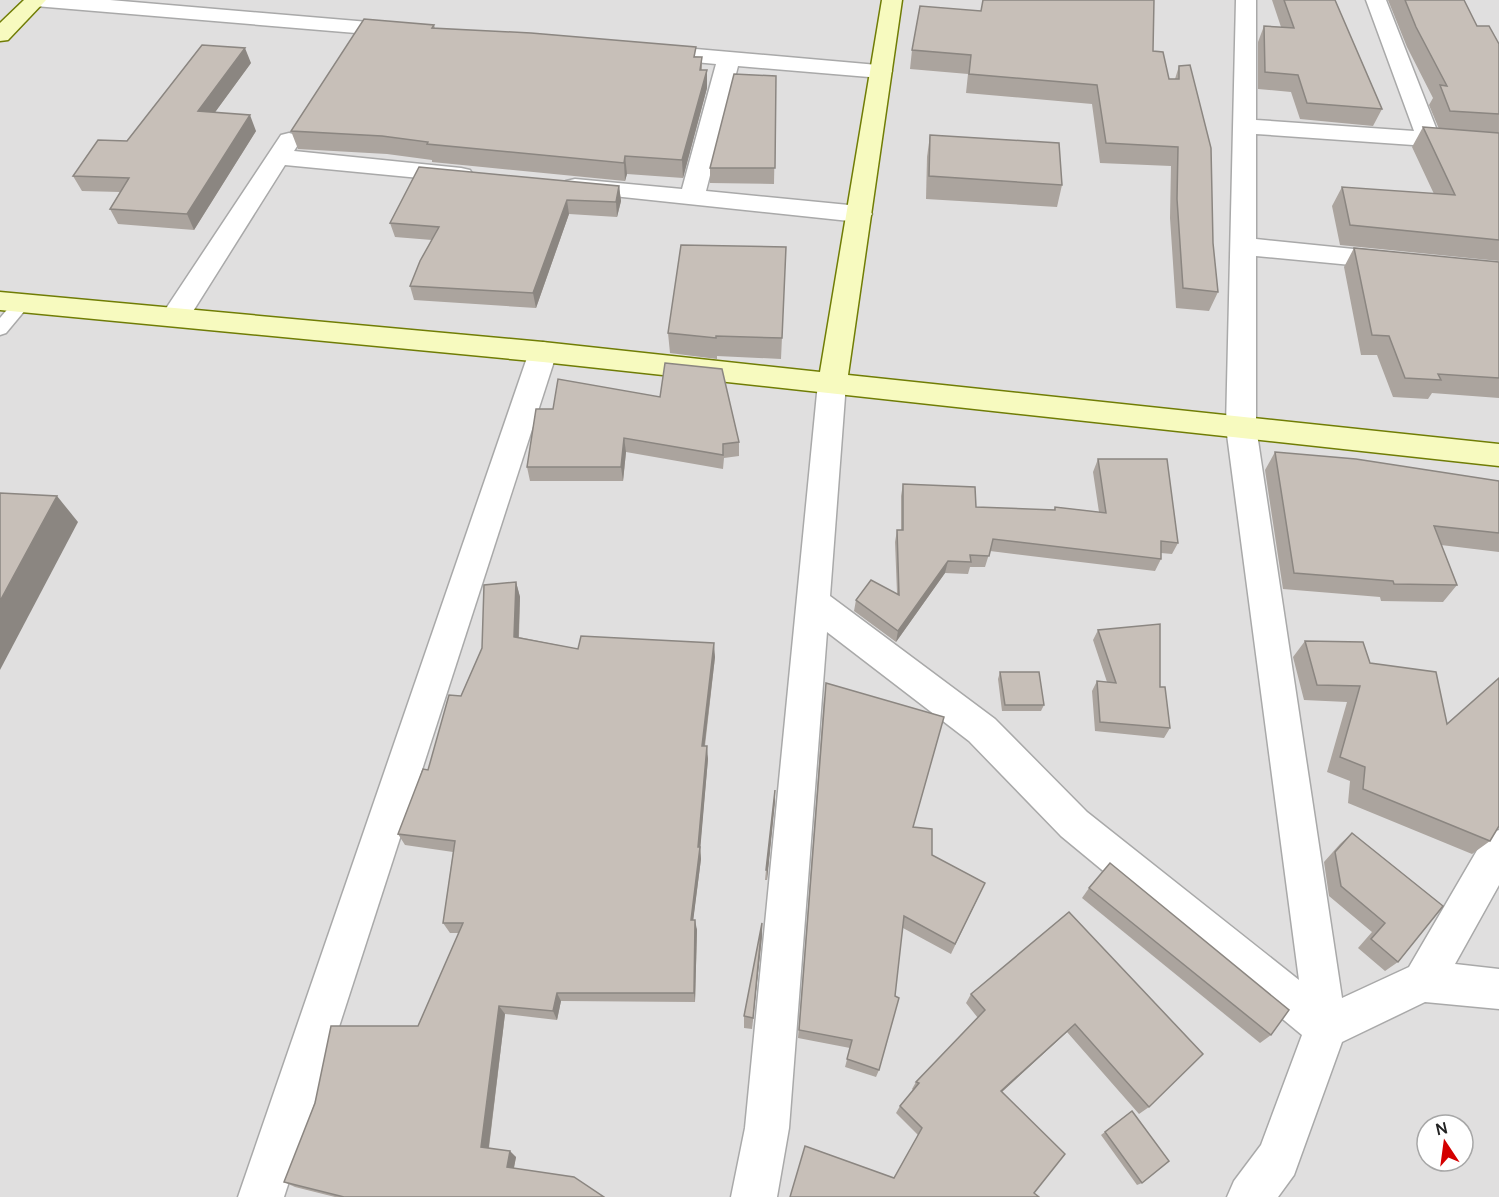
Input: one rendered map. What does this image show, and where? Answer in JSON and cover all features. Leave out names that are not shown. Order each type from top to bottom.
[{"type":"street","points":[[0,36],[35,0],[356,37],[421,32]]},
{"type":"street","points":[[754,1197],[767,1128],[832,383],[892,0]]},
{"type":"street","points":[[1246,0],[1241,427],[1326,1028],[1278,1159],[1250,1197]]},
{"type":"street","points":[[1376,0],[1429,140]]},
{"type":"street","points":[[634,50],[881,71]]},
{"type":"street","points":[[692,198],[729,58]]},
{"type":"street","points":[[175,317],[304,117]]},
{"type":"street","points":[[1245,126],[1499,144]]},
{"type":"street","points":[[278,157],[479,177]]},
{"type":"street","points":[[550,184],[859,214]]},
{"type":"street","points":[[1243,246],[1418,264]]},
{"type":"street","points":[[11,302],[543,352],[1499,455]]},
{"type":"street","points":[[261,1197],[543,352]]},
{"type":"street","points":[[813,602],[982,730],[1074,824],[1326,1028]]},
{"type":"street","points":[[1423,981],[1499,848]]},
{"type":"street","points":[[1326,1028],[1423,981],[1499,989]]},
{"type":"lane","points":[[0,329],[11,302]]},
{"type":"shaded area","points":[[0,0],[1499,0],[1499,1197],[0,1197]]},
{"type":"building","points":[[983,0],[1154,0],[1153,51],[1163,52],[1169,79],[1179,79],[1179,66],[1190,65],[1211,148],[1213,243],[1218,292],[1183,288],[1177,199],[1178,147],[1106,143],[1097,85],[969,74],[971,55],[912,50],[920,6],[981,11]]},
{"type":"building","points":[[1284,0],[1335,0],[1382,109],[1307,103],[1298,75],[1265,72],[1264,26],[1294,28]]},
{"type":"building","points":[[1405,0],[1464,0],[1477,26],[1489,26],[1499,44],[1499,114],[1450,111],[1440,85],[1447,86],[1416,27]]},
{"type":"building","points":[[364,19],[434,25],[432,28],[531,33],[696,47],[694,57],[702,57],[700,70],[707,70],[682,160],[625,156],[624,163],[427,144],[428,142],[382,136],[291,131]]},
{"type":"building","points":[[202,45],[245,48],[198,111],[250,115],[187,214],[110,209],[129,178],[73,176],[98,140],[127,141]]},
{"type":"building","points":[[734,74],[776,76],[775,168],[710,168]]},
{"type":"building","points":[[1423,127],[1499,133],[1499,240],[1350,225],[1342,187],[1455,195]]},
{"type":"building","points":[[930,135],[1059,143],[1062,185],[929,176]]},
{"type":"building","points":[[419,167],[619,186],[616,202],[567,200],[533,293],[410,286],[420,261],[439,227],[390,223]]},
{"type":"building","points":[[681,245],[786,247],[782,338],[716,336],[716,338],[668,333]]},
{"type":"building","points":[[1354,248],[1499,262],[1499,378],[1438,374],[1441,380],[1405,378],[1389,336],[1372,335]]},
{"type":"building","points":[[665,363],[722,369],[739,442],[723,444],[723,455],[624,438],[621,467],[527,467],[536,409],[553,409],[558,379],[660,397]]},
{"type":"building","points":[[1275,452],[1356,459],[1499,481],[1499,533],[1434,526],[1457,585],[1394,584],[1393,581],[1294,573]]},
{"type":"building","points":[[1098,459],[1167,459],[1178,543],[1161,541],[1161,559],[993,539],[989,556],[970,555],[971,562],[948,561],[898,631],[856,600],[871,580],[899,595],[897,530],[903,530],[903,484],[975,487],[976,507],[1055,510],[1055,507],[1106,513]]},
{"type":"building","points":[[0,493],[57,496],[0,601]]},
{"type":"building","points":[[516,582],[514,637],[578,649],[581,636],[714,643],[702,746],[707,746],[698,847],[700,847],[691,920],[695,920],[694,993],[557,993],[553,1011],[499,1006],[481,1147],[510,1151],[507,1167],[574,1177],[604,1197],[344,1197],[284,1182],[315,1103],[331,1026],[418,1026],[463,923],[443,923],[455,841],[398,834],[423,769],[428,770],[449,695],[461,696],[482,648],[484,585]]},
{"type":"building","points":[[1160,624],[1160,687],[1165,687],[1170,728],[1100,722],[1097,681],[1116,683],[1098,630]]},
{"type":"building","points":[[1305,641],[1363,642],[1370,663],[1436,672],[1447,724],[1499,678],[1499,826],[1490,841],[1363,789],[1365,767],[1340,757],[1360,686],[1317,685]]},
{"type":"building","points":[[1000,672],[1039,672],[1044,705],[1005,705]]},
{"type":"building","points":[[826,683],[944,717],[913,827],[932,829],[932,855],[985,883],[955,944],[904,916],[895,996],[899,998],[879,1070],[847,1059],[852,1040],[799,1030]]},
{"type":"building","points":[[775,790],[767,870],[766,870]]},
{"type":"building","points":[[1352,833],[1443,906],[1398,962],[1371,939],[1385,923],[1341,886],[1335,852]]},
{"type":"building","points":[[1110,863],[1289,1010],[1271,1035],[1089,888]]},
{"type":"building","points":[[1069,912],[1203,1054],[1149,1107],[1075,1024],[1001,1091],[1065,1154],[1034,1193],[1039,1197],[790,1197],[805,1146],[894,1178],[922,1128],[900,1106],[919,1083],[916,1082],[985,1010],[971,994]]},
{"type":"building","points":[[762,923],[753,1018],[744,1016]]},
{"type":"building","points":[[1132,1111],[1169,1161],[1142,1183],[1105,1132]]}]
